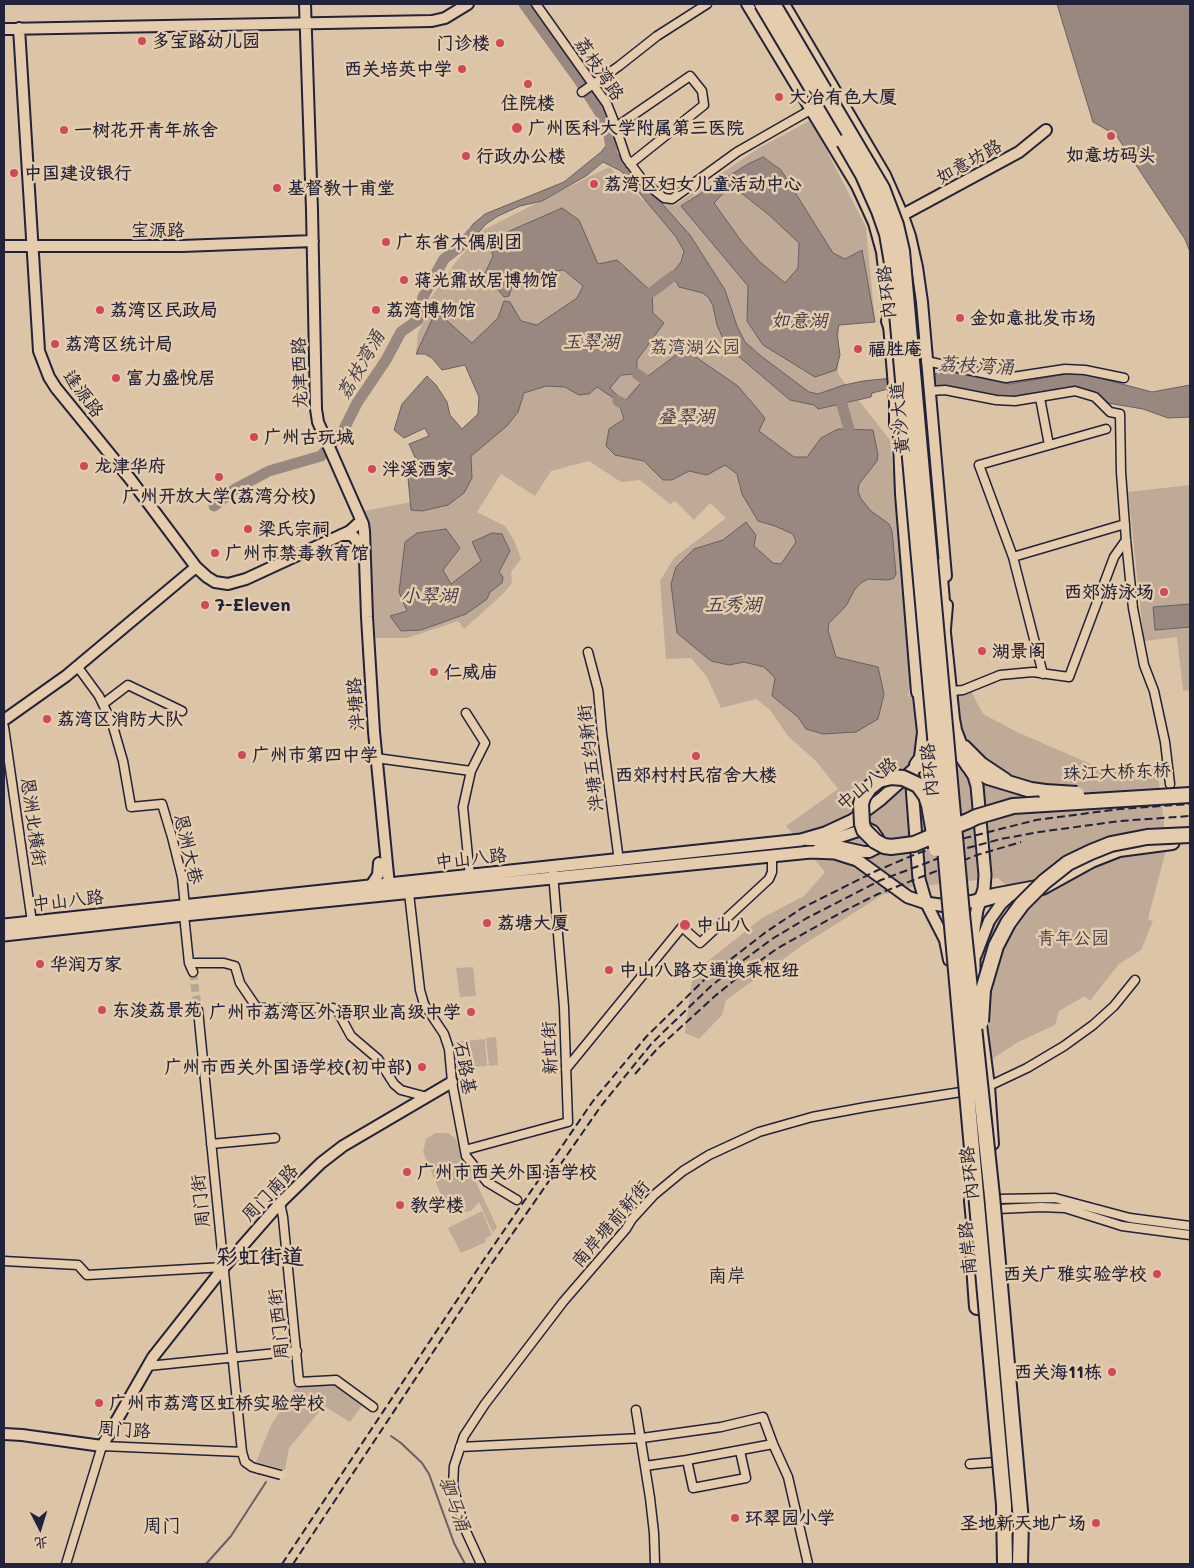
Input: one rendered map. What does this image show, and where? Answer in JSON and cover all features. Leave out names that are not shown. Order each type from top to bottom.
[{"type":"highway","name":"黄沙大道","points":[[761,4],[786,58],[815,107],[865,182],[894,220],[891,262],[900,353],[909,384],[932,494],[945,733],[931,746],[917,765]]},
{"type":"highway","name":"内环路","points":[[761,4],[849,151],[879,210],[887,234],[893,269],[909,384],[966,1082],[1004,1517],[1004,1564]]},
{"type":"highway","name":"黄沙大道","points":[[773,4],[825,82],[884,190],[894,220],[903,256],[909,384],[945,733],[972,761]]},
{"type":"highway","name":"内环路","points":[[773,4],[882,188],[896,225],[902,251],[962,914],[995,1201],[1021,1520],[1020,1564]]},
{"type":"highway","points":[[902,251],[920,347],[939,566],[939,609]]},
{"type":"highway","points":[[889,321],[900,353]]},
{"type":"highway","points":[[909,384],[901,458],[920,692]]},
{"type":"highway","name":"珠江大桥东桥","points":[[972,761],[988,777],[1020,787],[1045,792],[1071,794],[1190,788]]},
{"type":"highway","points":[[966,1082],[949,993],[934,838],[934,828],[929,805],[923,790],[918,785],[903,778],[884,778],[869,788],[861,804],[864,830],[875,841],[884,846],[891,847],[914,844],[934,836],[941,832],[976,817],[1014,806],[1190,795]]},
{"type":"highway","points":[[995,1201],[981,1010],[986,976],[992,954],[1000,938],[1008,923],[1032,894],[1055,872],[1079,857],[1126,840],[1190,835]]},
{"type":"highway","points":[[980,900],[1042,887],[1097,858],[1133,846],[1190,840]]},
{"type":"highway","points":[[972,1237],[997,1531],[996,1564]]},
{"type":"main road","points":[[926,903],[919,879],[912,786],[917,765],[933,756],[947,755],[972,761]]},
{"type":"main road","name":"南岸路","points":[[972,761],[977,786],[985,866],[985,881],[975,919],[974,934],[975,1019],[1016,1516],[1016,1564]]},
{"type":"main road","name":"中山八路","points":[[4,935],[370,887],[388,888],[410,893],[618,861],[801,840],[825,833],[853,820],[881,799],[917,765]]},
{"type":"main road","name":"中山八路","points":[[4,925],[184,911],[388,888],[470,876],[772,857],[811,852],[835,853],[857,860],[908,896],[926,903],[938,906],[958,905],[980,900]]},
{"type":"main road","name":"南岸路","points":[[938,906],[948,917],[956,932],[968,1042],[966,1082],[986,1254],[1010,1520],[1009,1564]]},
{"type":"street","name":"龙津西路","points":[[305,4],[313,241],[315,396],[320,428],[359,519]]},
{"type":"street","points":[[4,28],[438,20],[451,15],[468,4]]},
{"type":"street","name":"荔枝湾路","points":[[536,4],[607,104],[624,153],[630,164],[644,182],[664,198],[672,199],[736,152],[815,107]]},
{"type":"street","points":[[582,92],[657,36],[707,4]]},
{"type":"street","points":[[747,4],[786,58]]},
{"type":"street","points":[[784,4],[825,82]]},
{"type":"street","name":"逢源路","points":[[19,28],[39,351],[49,377],[196,566]]},
{"type":"street","points":[[616,127],[690,76],[702,91],[704,105],[630,164]]},
{"type":"street","points":[[815,107],[857,186],[874,223],[884,265],[889,321],[909,384]]},
{"type":"street","name":"如意坊路","points":[[894,220],[1019,152],[1046,130]]},
{"type":"street","points":[[894,220],[917,267],[926,363],[909,384],[895,454],[913,667],[920,692],[945,733]]},
{"type":"street","name":"宝源路","points":[[4,246],[182,246],[313,241]]},
{"type":"street","points":[[926,363],[1006,378],[1065,369],[1085,370],[1124,378]]},
{"type":"street","points":[[909,384],[961,392],[996,400],[1015,401],[1075,391],[1087,393],[1095,397],[1110,412],[1120,414],[1121,472],[1133,608],[1144,665],[1154,691],[1165,742],[1170,784]]},
{"type":"street","points":[[1040,398],[1048,445]]},
{"type":"street","points":[[1043,674],[1013,557],[979,465],[1106,429]]},
{"type":"street","points":[[932,494],[947,597],[945,629],[952,691],[945,733]]},
{"type":"street","points":[[4,720],[77,666],[196,566],[206,577],[215,582],[228,584],[238,582],[350,531],[359,519]]},
{"type":"street","points":[[359,519],[360,604],[366,722],[380,863],[388,888]]},
{"type":"street","name":"泮塘路","points":[[359,519],[365,544],[367,617],[376,758],[388,888]]},
{"type":"street","points":[[1013,557],[1125,524]]},
{"type":"street","points":[[340,535],[350,535],[357,540],[359,545]]},
{"type":"street","points":[[952,691],[963,690],[1000,675],[1033,672],[1069,677],[1114,557],[1126,540]]},
{"type":"street","points":[[939,609],[945,629]]},
{"type":"street","name":"泮塘五约新街","points":[[588,652],[598,690],[618,861]]},
{"type":"street","name":"恩洲大巷","points":[[77,666],[103,704],[112,723],[123,762],[131,808],[162,804],[182,877],[184,911]]},
{"type":"street","points":[[103,704],[128,685],[182,711]]},
{"type":"street","points":[[466,713],[485,743],[471,771],[463,807],[470,876]]},
{"type":"street","name":"恩洲北横街","points":[[4,727],[32,922]]},
{"type":"street","points":[[376,758],[471,771]]},
{"type":"street","points":[[801,840],[831,840],[867,828],[872,830],[878,838],[877,848],[869,852],[837,846],[811,852]]},
{"type":"street","points":[[566,1069],[682,927],[700,943],[768,879],[772,872],[772,857]]},
{"type":"street","points":[[370,887],[378,875],[380,863]]},
{"type":"street","name":"新虹街","points":[[465,1150],[568,1122],[564,1007],[553,872]]},
{"type":"street","name":"石路基","points":[[410,893],[422,999],[448,1042],[452,1082],[466,1156],[488,1182],[518,1200]]},
{"type":"street","points":[[1013,893],[995,911],[989,921],[974,961],[989,1086],[995,1201],[1025,1499],[1026,1564]]},
{"type":"street","points":[[926,903],[942,932],[948,950],[960,1061],[966,1082],[972,1237],[978,1261],[998,1462],[1004,1564]]},
{"type":"street","points":[[184,911],[189,963],[193,972]]},
{"type":"street","points":[[956,932],[966,930],[974,934]]},
{"type":"street","points":[[189,963],[224,963],[235,966],[240,983],[257,1008],[333,1008],[338,1012],[351,1036],[378,1060],[394,1084],[401,1090],[427,1097]]},
{"type":"street","points":[[989,1086],[1027,1068],[1086,1030],[1114,1006],[1135,980]]},
{"type":"street","name":"周门街","points":[[198,1010],[242,1452]]},
{"type":"street","points":[[960,1061],[968,1042]]},
{"type":"street","name":"周门南路","points":[[102,1446],[148,1366],[224,1267],[280,1203],[321,1163],[342,1146],[452,1082]]},
{"type":"street","name":"南岸塘前新街","points":[[480,1564],[459,1512],[453,1486],[454,1466],[464,1436],[485,1404],[563,1302],[645,1205],[662,1188],[683,1171],[723,1147],[776,1127],[966,1082]]},
{"type":"street","points":[[211,1144],[275,1138]]},
{"type":"street","points":[[995,1201],[1055,1198],[1130,1218],[1190,1226]]},
{"type":"street","points":[[995,1201],[1065,1208],[1122,1226],[1190,1235]]},
{"type":"street","name":"周门西街","points":[[280,1203],[300,1382],[336,1380],[373,1407]]},
{"type":"street","points":[[972,1237],[986,1254]]},
{"type":"street","points":[[4,1262],[78,1265],[87,1275],[224,1267]]},
{"type":"street","points":[[148,1366],[297,1351]]},
{"type":"street","points":[[990,1386],[996,1368]]},
{"type":"street","points":[[636,1410],[646,1466],[654,1534],[655,1564]]},
{"type":"street","points":[[460,1446],[642,1438],[721,1427],[763,1417],[788,1477],[808,1564]]},
{"type":"street","name":"周门路","points":[[4,1434],[102,1446],[242,1452]]},
{"type":"street","points":[[646,1466],[773,1444]]},
{"type":"street","points":[[66,1564],[102,1446]]},
{"type":"street","points":[[687,1460],[693,1488],[746,1478],[740,1451]]},
{"type":"street","points":[[242,1452],[245,1462],[252,1467],[281,1475]]},
{"type":"street","points":[[970,1464],[998,1462]]},
{"type":"green space","name":"荔湾湖公园","points":[[811,120],[866,227],[875,322],[839,325],[838,374],[890,440],[912,676],[908,696],[971,691],[983,714],[1017,732],[1102,769],[1157,767],[1167,846],[1148,919],[1153,921],[1141,950],[1119,964],[1090,1001],[1085,996],[1059,1011],[1055,1025],[1018,1042],[994,1058],[989,1059],[986,1031],[987,1009],[982,995],[984,949],[997,914],[1009,914],[1022,899],[998,878],[912,887],[882,895],[803,945],[726,1000],[722,1015],[699,1039],[685,1033],[693,973],[762,918],[804,896],[825,872],[786,826],[838,789],[817,762],[788,736],[770,710],[756,699],[721,708],[707,677],[691,658],[666,659],[660,581],[674,558],[726,518],[710,503],[694,520],[675,501],[670,504],[640,480],[621,482],[589,461],[551,471],[535,496],[501,474],[477,512],[505,526],[514,540],[521,559],[511,572],[512,583],[502,595],[464,629],[458,621],[407,638],[375,638],[371,551],[368,525],[364,511],[411,502],[408,478],[418,464],[409,444],[429,436],[425,428],[404,438],[394,430],[402,404],[427,376],[436,385],[447,402],[450,415],[462,429],[478,414],[479,397],[465,365],[442,370],[432,358],[425,354],[416,354],[418,333],[429,312],[428,302],[455,263],[485,229],[609,167],[643,200],[675,205],[759,148]]},
{"type":"green space","name":"西郊游泳场","points":[[1190,485],[1190,690],[1183,691],[1177,637],[1144,641],[1128,492]]},
{"type":"green space","points":[[473,967],[476,996],[460,997],[456,968]]},
{"type":"green space","points":[[496,1037],[498,1065],[489,1066],[486,1038]]},
{"type":"green space","points":[[485,1039],[487,1066],[457,1068],[454,1042]]},
{"type":"green space","points":[[435,1133],[448,1133],[455,1138],[497,1227],[493,1233],[479,1202],[471,1211],[462,1213],[452,1211],[445,1204],[423,1152],[426,1139]]},
{"type":"green space","points":[[482,1211],[492,1235],[485,1239],[486,1242],[461,1253],[448,1228]]},
{"type":"green space","points":[[334,1384],[364,1403],[350,1422],[324,1406],[289,1448],[285,1470],[256,1462],[271,1425],[296,1387]]},
{"type":"water","points":[[1057,4],[1190,4],[1190,252],[1185,239],[1116,135],[1093,122]]},
{"type":"water","points":[[605,147],[615,147],[615,151],[690,235],[725,290],[737,326],[745,342],[809,392],[818,394],[863,381],[952,372],[1010,384],[1067,374],[1084,374],[1152,392],[1190,385],[1190,417],[1168,418],[1143,409],[1108,403],[1075,391],[1015,401],[944,387],[888,389],[872,393],[871,397],[818,409],[814,405],[790,400],[737,355],[724,341],[709,298],[703,293],[679,287],[673,272],[681,262],[684,251],[676,237],[621,171],[603,162],[586,176],[542,201],[520,206],[498,216],[486,224],[467,246],[460,243],[473,224],[485,214],[564,182]]},
{"type":"water","name":"如意湖","points":[[763,157],[781,170],[833,253],[845,259],[862,250],[875,322],[839,325],[837,334],[840,355],[836,370],[815,377],[763,345],[747,321],[748,286],[681,206],[748,164]],"holes":[[[731,185],[768,214],[799,243],[798,268],[785,283],[759,261],[742,242],[714,203]]]},
{"type":"water","name":"玉翠湖","points":[[562,208],[579,220],[598,264],[617,260],[652,292],[653,313],[664,323],[637,360],[637,374],[621,375],[610,388],[618,396],[618,401],[597,387],[589,394],[579,395],[565,387],[546,386],[524,393],[518,412],[507,426],[471,456],[472,478],[464,493],[448,505],[422,511],[411,510],[408,478],[418,464],[409,444],[429,436],[425,428],[404,438],[394,430],[402,404],[427,376],[436,385],[447,402],[450,415],[462,429],[478,414],[479,397],[465,365],[442,370],[432,358],[425,354],[416,354],[436,311],[472,343],[498,318],[504,301],[510,302],[521,321],[537,325],[577,298],[583,286],[564,270],[527,275],[513,283],[509,296],[504,297],[485,273],[493,256],[489,240]]},
{"type":"water","name":"五秀湖","points":[[684,349],[738,386],[765,418],[759,431],[794,457],[807,457],[821,438],[838,429],[873,430],[878,455],[877,461],[859,484],[858,491],[861,499],[871,511],[889,524],[892,531],[896,574],[894,578],[889,580],[868,579],[861,583],[855,589],[846,606],[829,623],[828,630],[836,657],[878,667],[884,694],[878,719],[856,732],[823,734],[806,729],[798,717],[772,696],[775,678],[764,667],[744,662],[729,665],[711,661],[677,633],[671,584],[676,567],[694,549],[723,540],[746,522],[756,535],[754,546],[773,563],[781,564],[796,542],[793,534],[758,521],[742,494],[737,474],[725,465],[707,475],[689,471],[672,480],[663,480],[644,461],[615,455],[606,446],[609,429],[624,419],[620,407],[644,379]]},
{"type":"water","name":"小翠湖","points":[[446,529],[460,548],[443,570],[451,584],[481,561],[472,542],[492,533],[502,534],[510,551],[499,572],[503,577],[502,583],[490,592],[487,599],[466,614],[421,630],[401,631],[390,616],[407,611],[399,592],[405,542],[417,533]]},
{"type":"water","points":[[1190,604],[1190,627],[1155,630],[1153,607]]},
{"type":"waterway","name":"荔枝湾涌","points":[[524,4],[579,80],[602,116],[608,130],[612,153]]},
{"type":"waterway","name":"荔枝湾涌","points":[[214,506],[235,489],[269,471],[321,456],[343,431],[357,403],[386,360],[401,332],[418,320],[423,297],[444,259],[462,245],[472,233]]},
{"type":"waterway","points":[[652,292],[673,276]]},
{"type":"waterway","points":[[637,374],[644,379]]},
{"type":"waterway","points":[[840,398],[849,429]]},
{"type":"waterway","points":[[618,401],[623,404]]},
{"type":"waterway","name":"驷马涌","points":[[391,1436],[422,1463],[429,1474],[454,1543],[465,1564]]},
{"type":"waterway","name":"驷马涌","points":[[206,1564],[231,1536],[266,1482]]},
{"type":"tunnel","points":[[193,972],[198,1010]]},
{"type":"railway","points":[[282,1564],[483,1261],[593,1101],[646,1037],[704,980],[766,932],[802,908],[876,871],[916,854],[957,840],[1036,820],[1120,809],[1190,804]]},
{"type":"railway","points":[[293,1564],[490,1266],[601,1106],[652,1043],[710,987],[772,939],[807,918],[881,880],[960,850],[1001,839],[1039,832],[1120,821],[1190,816]]},
{"type":"railway","points":[[635,1074],[657,1049],[715,996],[778,948],[878,894],[977,855],[1021,842]]},
{"type":"place","name":"多宝路幼儿园","points":[[142,41]]},
{"type":"place","name":"门诊楼","points":[[500,43]]},
{"type":"place","name":"西关培英中学","points":[[462,69]]},
{"type":"place","name":"住院楼","points":[[528,84]]},
{"type":"place","name":"大冶有色大厦","points":[[779,97]]},
{"type":"place","name":"广州医科大学附属第三医院","points":[[517,128]]},
{"type":"place","name":"一树花开青年旅舍","points":[[64,130]]},
{"type":"place","name":"如意坊码头","points":[[1111,136]]},
{"type":"place","name":"行政办公楼","points":[[466,156]]},
{"type":"place","name":"中国建设银行","points":[[14,173]]},
{"type":"place","name":"荔湾区妇女儿童活动中心","points":[[594,184]]},
{"type":"place","name":"基督教十甫堂","points":[[277,188]]},
{"type":"place","name":"广东省木偶剧团","points":[[386,242]]},
{"type":"place","name":"蒋光鼐故居博物馆","points":[[404,280]]},
{"type":"place","name":"荔湾区民政局","points":[[100,310]]},
{"type":"place","name":"荔湾博物馆","points":[[376,310]]},
{"type":"place","name":"金如意批发市场","points":[[960,318]]},
{"type":"place","name":"荔湾区统计局","points":[[55,344]]},
{"type":"place","name":"福胜庵","points":[[858,349]]},
{"type":"place","name":"富力盛悦居","points":[[116,378]]},
{"type":"place","name":"广州古玩城","points":[[254,437]]},
{"type":"place","name":"龙津华府","points":[[84,466]]},
{"type":"place","name":"泮溪酒家","points":[[372,469]]},
{"type":"place","name":"广州开放大学(荔湾分校)","points":[[219,477]]},
{"type":"place","name":"梁氏宗祠","points":[[248,529]]},
{"type":"place","name":"广州市禁毒教育馆","points":[[215,553]]},
{"type":"place","name":"西郊游泳场","points":[[1164,592]]},
{"type":"place","name":"7-Eleven","points":[[205,605]]},
{"type":"place","name":"湖景阁","points":[[982,651]]},
{"type":"place","name":"仁威庙","points":[[434,672]]},
{"type":"place","name":"荔湾区消防大队","points":[[47,719]]},
{"type":"place","name":"广州市第四中学","points":[[242,755]]},
{"type":"place","name":"西郊村村民宿舍大楼","points":[[696,756]]},
{"type":"place","name":"荔塘大厦","points":[[487,923]]},
{"type":"place","name":"中山八","points":[[685,925]]},
{"type":"place","name":"华润万家","points":[[40,964]]},
{"type":"place","name":"中山八路交通换乘枢纽","points":[[609,970]]},
{"type":"place","name":"东浚荔景苑","points":[[102,1010]]},
{"type":"place","name":"广州市荔湾区外语职业高级中学","points":[[471,1012]]},
{"type":"place","name":"广州市西关外国语学校(初中部)","points":[[422,1067]]},
{"type":"place","name":"广州市西关外国语学校","points":[[407,1172]]},
{"type":"place","name":"教学楼","points":[[400,1205]]},
{"type":"place","name":"西关广雅实验学校","points":[[1157,1274]]},
{"type":"place","name":"西关海11栋","points":[[1112,1372]]},
{"type":"place","name":"广州市荔湾区虹桥实验学校","points":[[99,1403]]},
{"type":"place","name":"环翠园小学","points":[[735,1518]]},
{"type":"place","name":"圣地新天地广场","points":[[1096,1523]]},
{"type":"district","name":"彩虹街道","points":[[260,1257]]},
{"type":"district","name":"南岸","points":[[727,1276]]},
{"type":"district","name":"周门","points":[[162,1526]]},
{"type":"water label","name":"叠翠湖","points":[[686,417]]},
{"type":"park label","name":"青年公园","points":[[1073,938]]}]
